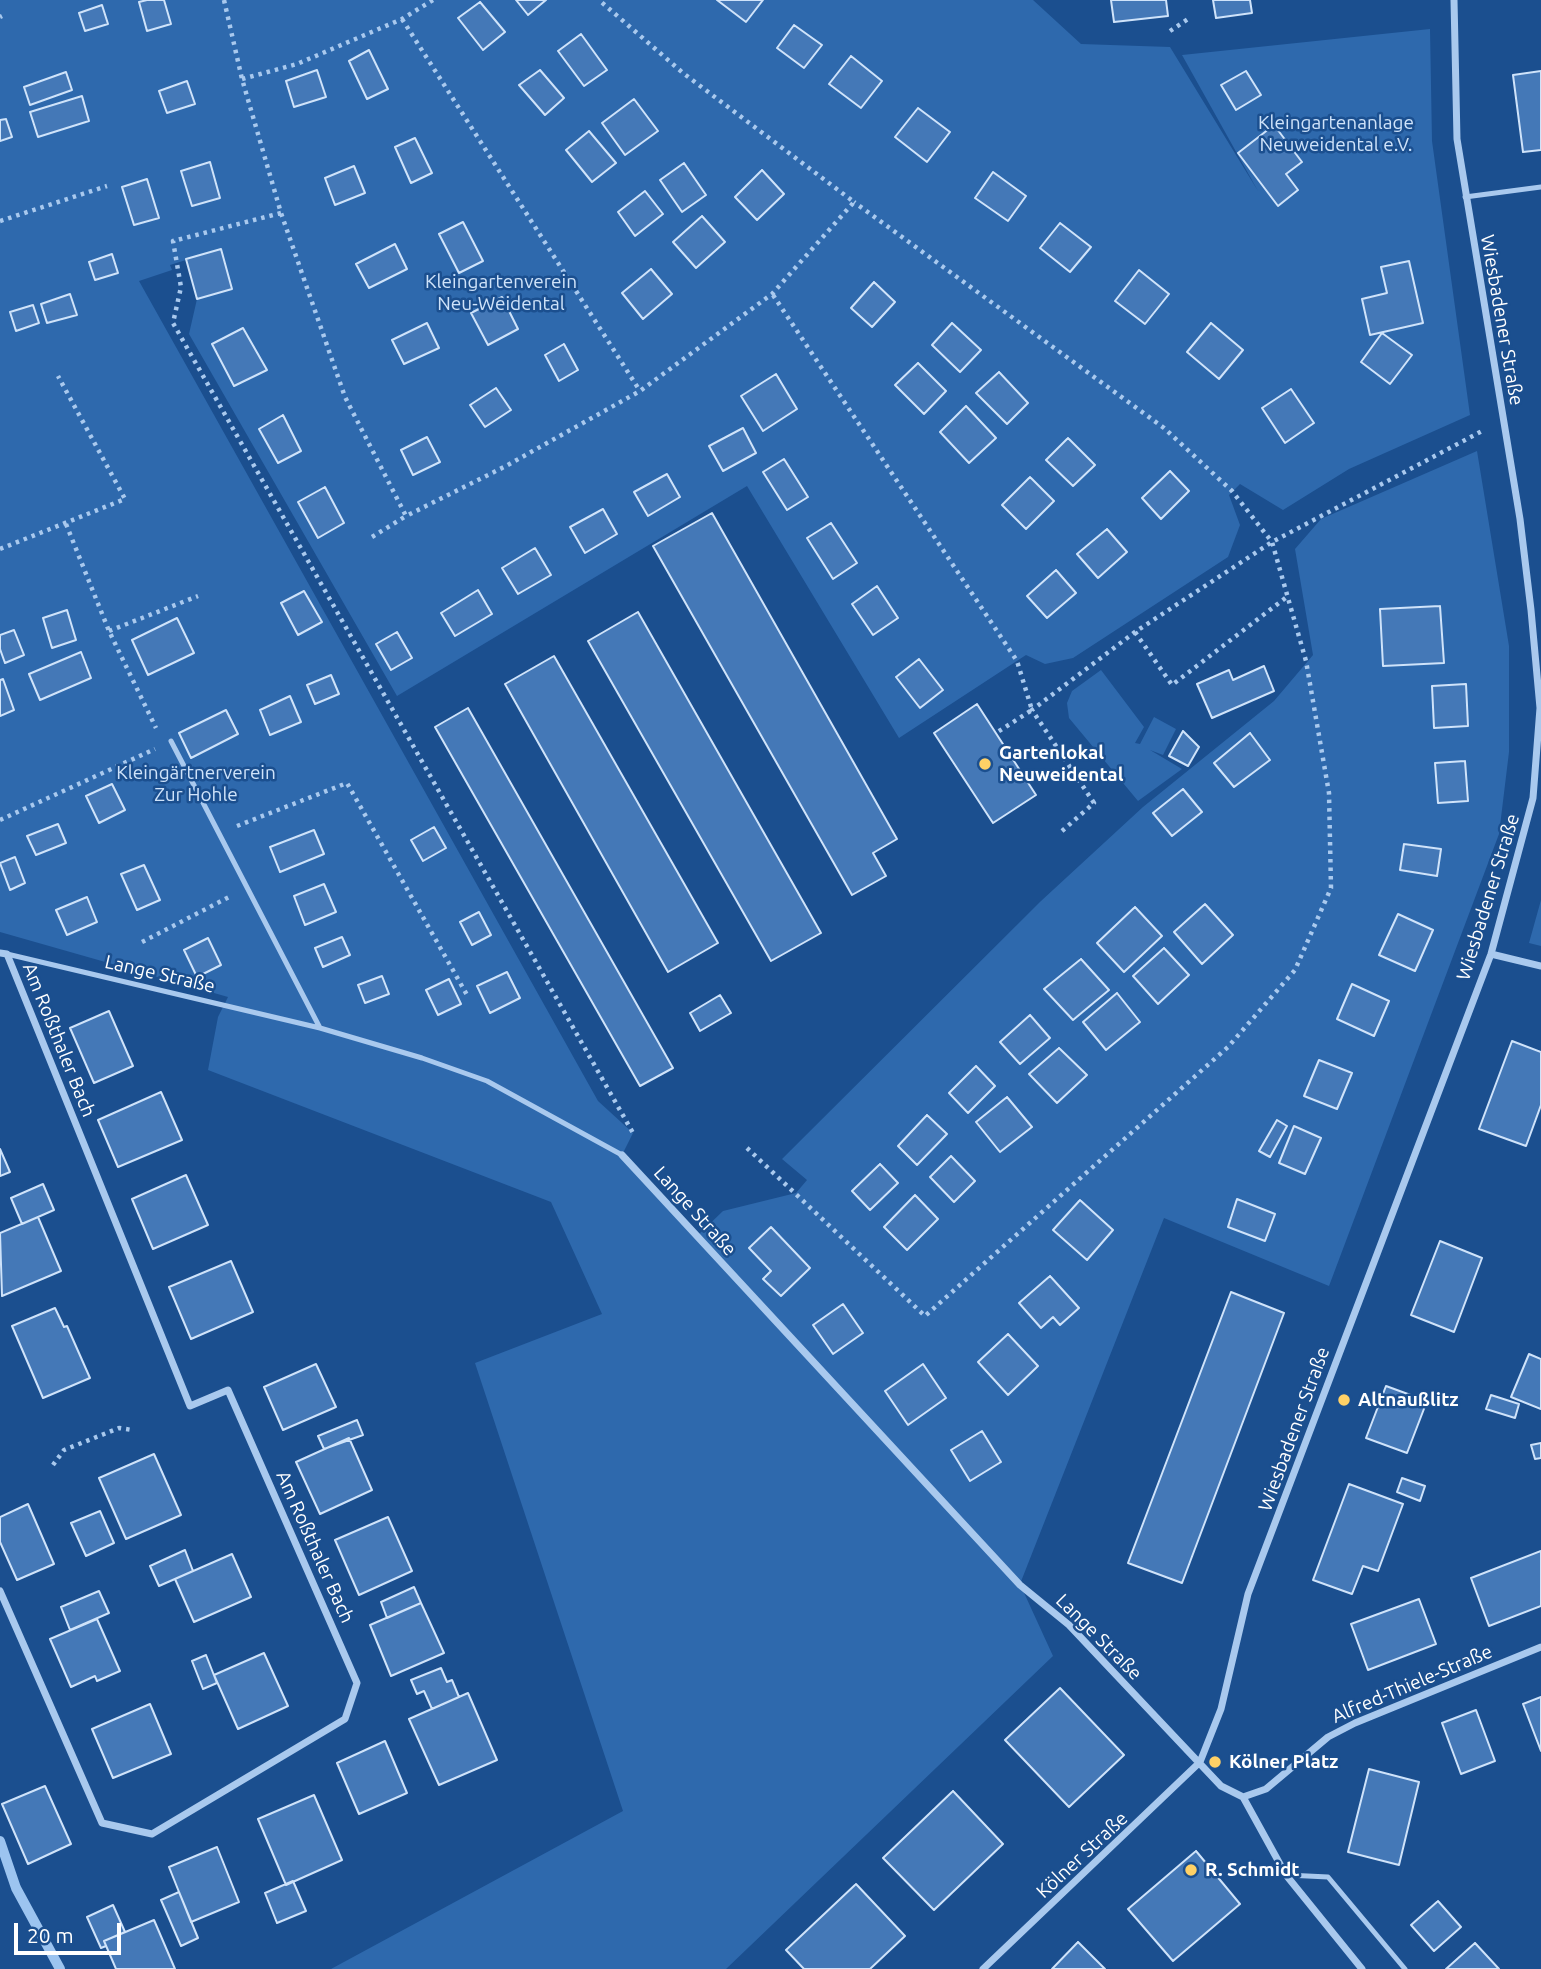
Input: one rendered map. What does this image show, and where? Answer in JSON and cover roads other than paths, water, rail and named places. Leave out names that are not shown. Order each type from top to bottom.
[{"type":"street","name":"Wiesbadener Straße","points":[[1200,1762],[1221,1709],[1248,1594],[1491,954],[1533,798],[1540,708],[1520,519],[1457,139],[1454,0]]},
{"type":"street","name":"Am Roßthaler Bach","points":[[0,1591],[102,1822],[152,1834],[345,1719],[358,1683],[228,1390],[190,1406],[3,953]]},
{"type":"street","points":[[1491,954],[1541,966]]},
{"type":"street","name":"Lange Straße","points":[[622,1155],[1020,1584],[1069,1625],[1200,1762]]},
{"type":"street","name":"Alfred-Thiele-Straße","points":[[1243,1797],[1266,1789],[1328,1737],[1355,1723],[1541,1647]]},
{"type":"street","points":[[1200,1762],[1221,1786],[1243,1797],[1286,1875],[1362,1969]]},
{"type":"street","name":"Kölner Straße","points":[[983,1969],[1200,1762]]},
{"type":"lane","points":[[1465,197],[1541,187]]},
{"type":"lane","points":[[171,741],[320,1028]]},
{"type":"lane","name":"Lange Straße","points":[[3,953],[320,1028],[487,1081],[622,1155]]},
{"type":"lane","points":[[1286,1875],[1328,1877],[1405,1969]]},
{"type":"waterway","points":[[0,1841],[16,1888],[60,1969]]},
{"type":"place","name":"Gartenlokal Neuweidental","points":[[985,764]]},
{"type":"place","name":"Altnaußlitz","points":[[1344,1400]]},
{"type":"place","name":"Kölner Platz","points":[[1215,1762]]},
{"type":"place","name":"R. Schmidt","points":[[1191,1870]]},
{"type":"park label","name":"Kleingartenanlage Neuweidental e.V.","points":[[1336,134]]},
{"type":"park label","name":"Kleingartenverein Neu-Weidental","points":[[501,293]]},
{"type":"park label","name":"Kleingärtnerverein Zur Hohle","points":[[196,784]]}]
